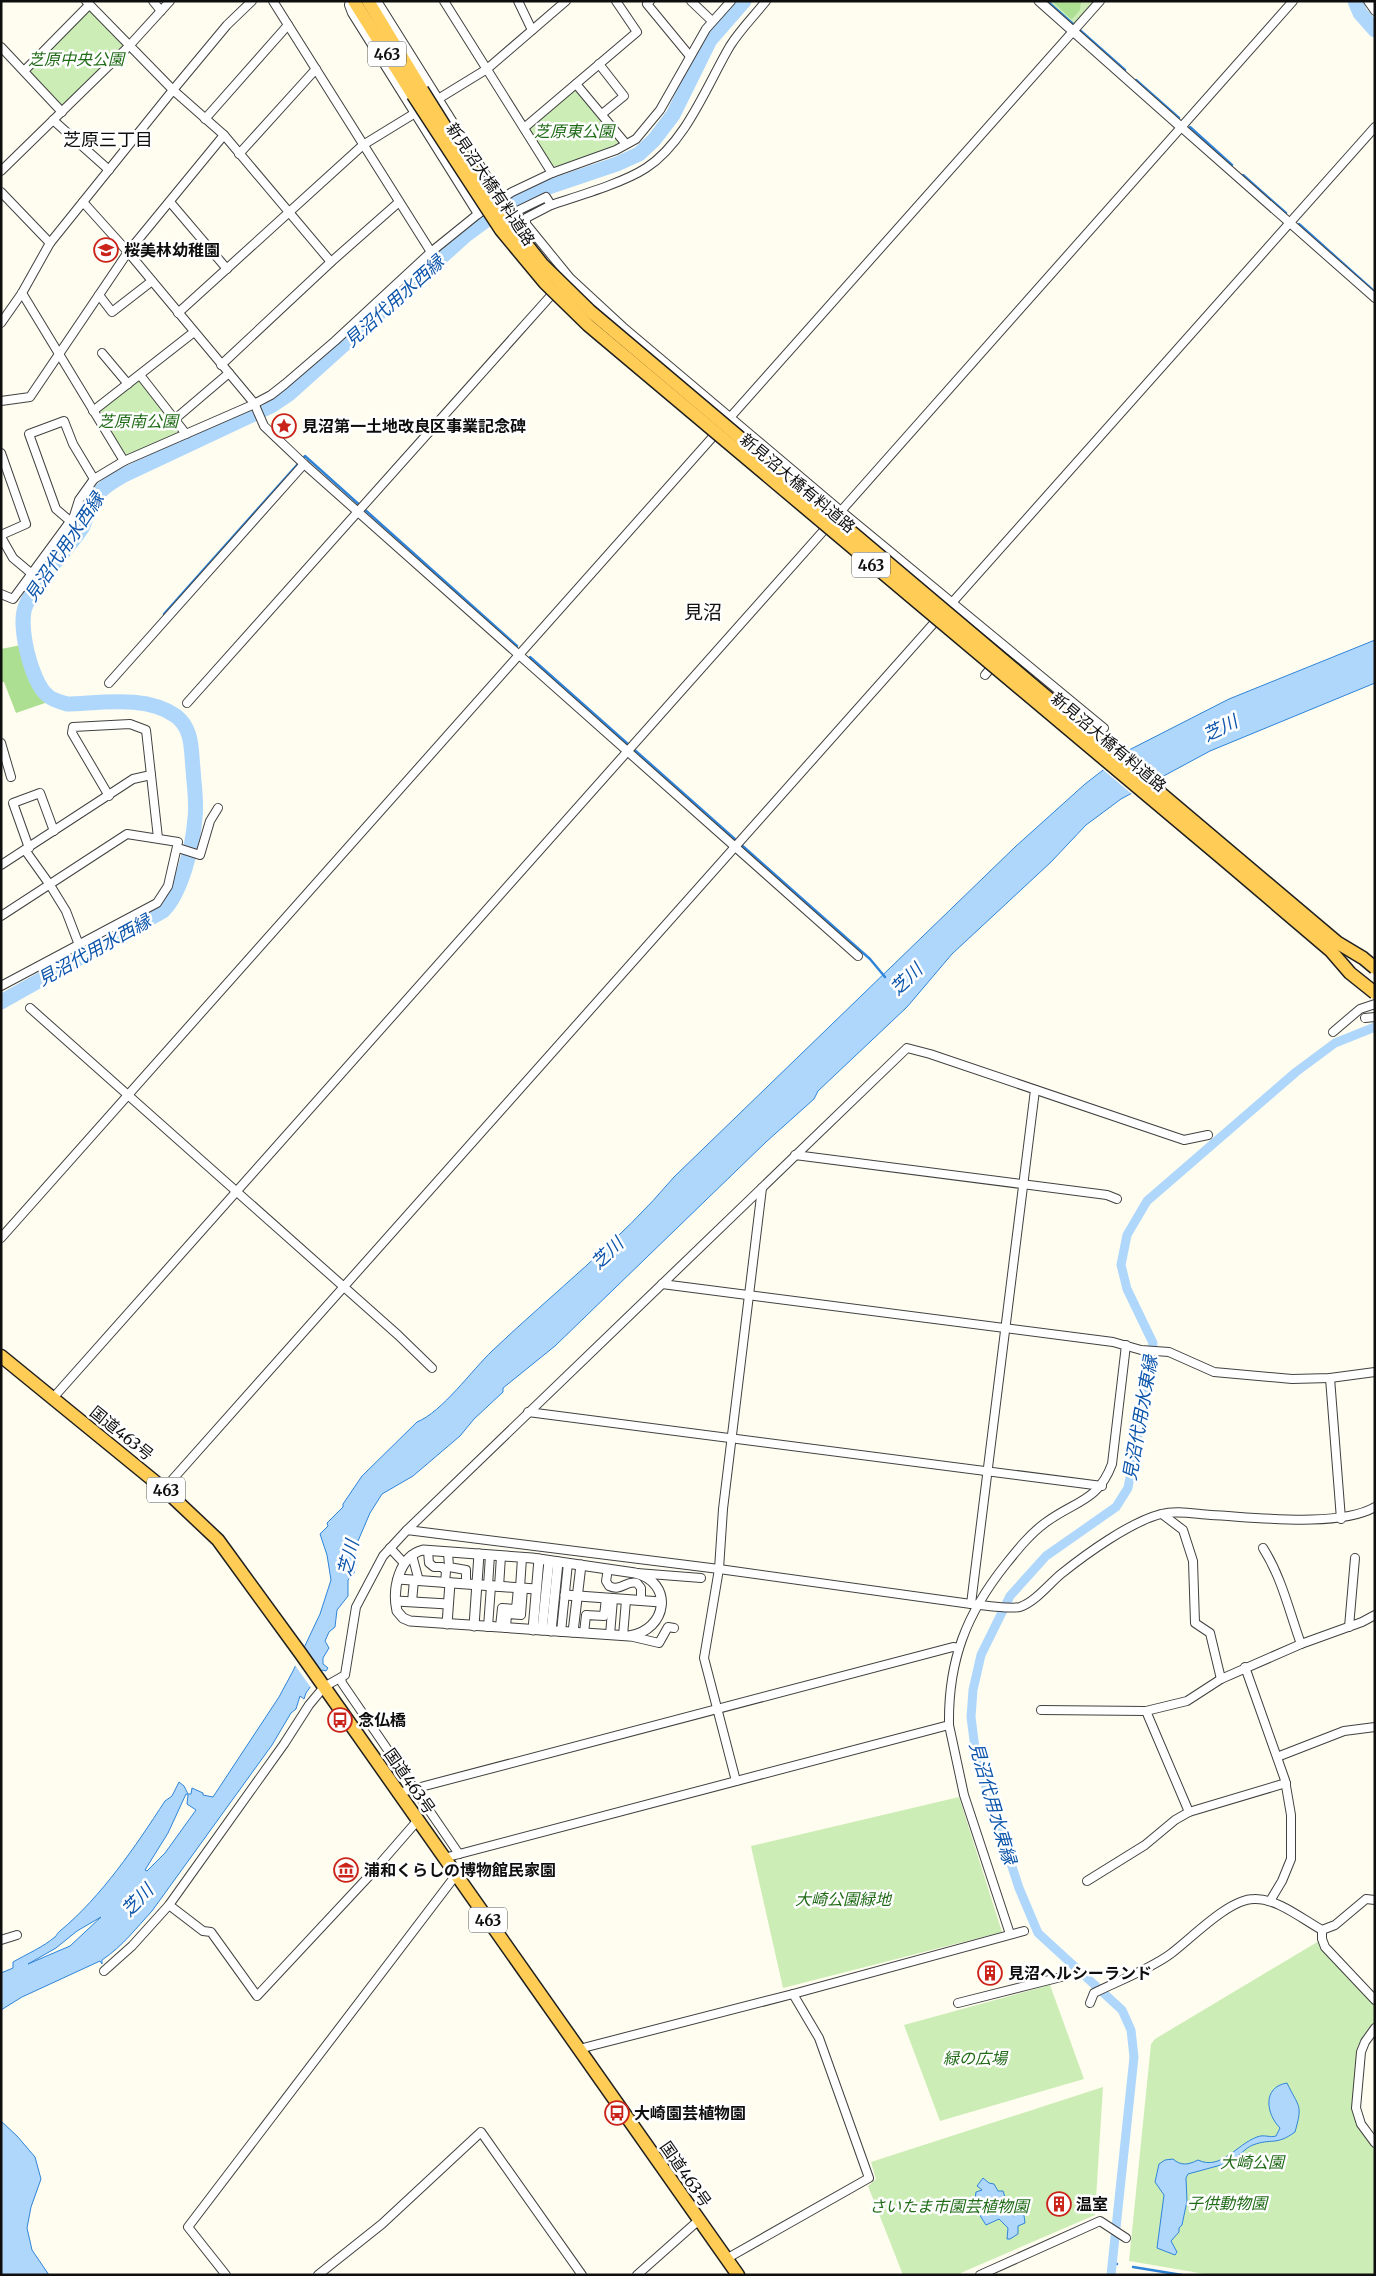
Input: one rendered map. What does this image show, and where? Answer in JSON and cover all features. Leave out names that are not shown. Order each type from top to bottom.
[{"type":"highway","name":"463","points":[[354,1],[370,5]]},
{"type":"highway","name":"新見沼大橋有料道路","points":[[370,5],[417,92],[501,230],[545,283],[588,325],[1223,859],[1331,951],[1350,972],[1375,993]]},
{"type":"highway","name":"新見沼大橋有料道路","points":[[417,92],[494,203],[542,264],[590,311],[1338,943],[1363,958],[1375,968]]},
{"type":"highway","name":"国道463号","points":[[1,1356],[164,1489],[218,1540],[301,1654],[738,2275]]},
{"type":"street","points":[[153,1],[161,11]]},
{"type":"street","points":[[1,171],[129,46],[170,1]]},
{"type":"street","points":[[1,323],[22,293],[50,243],[227,25],[252,1]]},
{"type":"street","points":[[273,1],[430,252]]},
{"type":"street","points":[[350,1],[349,5],[352,13],[478,214]]},
{"type":"street","points":[[444,1],[552,173]]},
{"type":"street","points":[[518,1],[532,30]]},
{"type":"street","points":[[178,313],[363,145],[487,69],[566,1]]},
{"type":"street","points":[[524,128],[637,32],[616,1]]},
{"type":"street","points":[[650,1],[647,4],[689,56]]},
{"type":"street","points":[[691,1],[712,21]]},
{"type":"street","points":[[1,594],[13,599],[70,522],[79,500],[94,480],[124,462],[271,395],[328,348],[430,252],[478,214],[498,200],[552,173],[616,150],[636,139],[660,110],[689,56],[712,21],[731,1]]},
{"type":"street","points":[[766,1],[732,44],[701,100],[671,145],[658,159],[632,176],[551,205],[526,218],[525,222],[568,275],[623,327],[951,603],[1104,728]]},
{"type":"street","points":[[1038,1],[1375,298]]},
{"type":"street","points":[[1,1238],[1100,1]]},
{"type":"street","points":[[52,1398],[235,1191],[426,980],[1293,1]]},
{"type":"street","points":[[1368,1],[1375,12]]},
{"type":"street","points":[[24,70],[88,3],[173,90],[224,135],[331,262]]},
{"type":"street","points":[[370,5],[438,98],[506,216],[546,197],[551,205]]},
{"type":"street","points":[[205,119],[288,25]]},
{"type":"street","points":[[1,47],[62,112]]},
{"type":"street","points":[[599,64],[624,96],[602,114]]},
{"type":"street","points":[[239,154],[316,69]]},
{"type":"street","points":[[576,84],[626,144]]},
{"type":"street","points":[[53,120],[109,170]]},
{"type":"street","points":[[164,1489],[1375,126]]},
{"type":"street","points":[[1,401],[30,397],[128,252],[224,135]]},
{"type":"street","points":[[3,197],[50,243]]},
{"type":"street","points":[[83,202],[128,252],[254,403],[264,426],[358,513],[628,750],[858,956]]},
{"type":"street","points":[[170,202],[227,269]]},
{"type":"street","points":[[221,364],[399,202]]},
{"type":"street","points":[[187,703],[568,275]]},
{"type":"street","points":[[99,295],[112,312],[152,281]]},
{"type":"street","points":[[22,293],[124,462]]},
{"type":"street","points":[[93,411],[194,332]]},
{"type":"street","points":[[102,353],[128,384]]},
{"type":"street","points":[[174,419],[229,373]]},
{"type":"street","points":[[140,375],[186,434]]},
{"type":"street","points":[[70,522],[56,509],[29,434],[64,421],[72,444],[94,480]]},
{"type":"street","points":[[1,452],[26,524],[1,536],[13,558],[32,574]]},
{"type":"street","points":[[109,683],[304,464]]},
{"type":"street","points":[[1,479],[10,476]]},
{"type":"street","points":[[985,675],[1008,650]]},
{"type":"street","points":[[109,796],[72,733],[73,727],[130,724],[146,730],[158,838]]},
{"type":"street","points":[[1,743],[11,777]]},
{"type":"street","points":[[1,866],[109,796],[133,778],[151,775]]},
{"type":"street","points":[[54,831],[40,793],[13,803],[27,849],[66,911],[79,945]]},
{"type":"street","points":[[180,849],[200,854],[210,821],[218,808]]},
{"type":"street","points":[[1,916],[127,834],[178,842],[180,849],[168,886],[156,903],[1,986]]},
{"type":"street","points":[[1333,1032],[1360,1009],[1375,1004]]},
{"type":"street","points":[[30,1008],[344,1287],[432,1368]]},
{"type":"street","points":[[1365,1018],[1375,1017]]},
{"type":"street","points":[[104,1971],[132,1946],[169,1905],[275,1758],[321,1683],[346,1676],[356,1608],[383,1556],[406,1530],[908,1048],[1184,1140],[1208,1135]]},
{"type":"street","points":[[1010,1934],[964,1795],[949,1725],[951,1688],[959,1648],[973,1604],[1036,1090]]},
{"type":"street","points":[[795,1155],[1107,1195],[1117,1199]]},
{"type":"street","points":[[736,1781],[704,1658],[719,1569],[723,1509],[762,1188]]},
{"type":"street","points":[[662,1284],[1126,1345],[1146,1350],[1169,1352],[1214,1372],[1292,1379],[1330,1378],[1375,1372]]},
{"type":"street","points":[[973,1604],[1031,1534],[1047,1521],[1076,1505],[1102,1486],[1106,1480],[1112,1464],[1126,1345]]},
{"type":"street","points":[[1330,1378],[1341,1519]]},
{"type":"street","points":[[528,1412],[1102,1486]]},
{"type":"street","points":[[406,1530],[719,1569],[973,1604],[1020,1607],[1062,1573],[1129,1527],[1162,1514],[1341,1519],[1365,1513],[1375,1507]]},
{"type":"street","points":[[1162,1514],[1183,1530],[1193,1561],[1194,1623],[1210,1633],[1221,1679]]},
{"type":"street","points":[[390,1548],[404,1563]]},
{"type":"street","points":[[1263,1548],[1281,1581],[1287,1608],[1302,1644]]},
{"type":"street","points":[[428,1550],[429,1563],[434,1567],[442,1567],[446,1571],[448,1583],[447,1624]]},
{"type":"street","points":[[674,1628],[668,1627],[658,1643],[626,1636],[416,1622],[404,1618],[397,1610],[398,1579],[404,1563],[412,1555],[418,1551],[428,1550],[539,1559],[635,1573],[701,1578]]},
{"type":"street","points":[[448,1552],[449,1566],[466,1570],[466,1584]]},
{"type":"street","points":[[474,1626],[479,1554]]},
{"type":"street","points":[[412,1555],[416,1581],[412,1602]]},
{"type":"street","points":[[490,1555],[498,1571]]},
{"type":"street","points":[[488,1627],[493,1586],[501,1556]]},
{"type":"street","points":[[503,1628],[507,1614],[521,1615],[522,1558]]},
{"type":"street","points":[[1349,1627],[1355,1558]]},
{"type":"street","points":[[539,1559],[536,1589],[542,1630]]},
{"type":"street","points":[[542,1630],[553,1561]]},
{"type":"street","points":[[561,1632],[568,1563]]},
{"type":"street","points":[[573,1632],[581,1565]]},
{"type":"street","points":[[608,1569],[606,1581],[609,1586],[619,1588],[630,1582],[637,1583],[641,1588],[641,1601]]},
{"type":"street","points":[[626,1636],[647,1631],[653,1626],[658,1619],[661,1602],[660,1593],[655,1584],[648,1578],[635,1573]]},
{"type":"street","points":[[398,1579],[536,1589]]},
{"type":"street","points":[[565,1595],[661,1602]]},
{"type":"street","points":[[609,1598],[621,1618],[626,1636]]},
{"type":"street","points":[[584,1633],[586,1615],[604,1616],[609,1598]]},
{"type":"street","points":[[610,1635],[621,1618],[626,1600]]},
{"type":"street","points":[[396,1601],[448,1604]]},
{"type":"street","points":[[1041,1710],[1146,1711],[1187,1701],[1221,1679],[1246,1666],[1349,1627],[1375,1615]]},
{"type":"street","points":[[700,1630],[709,1632]]},
{"type":"street","points":[[398,1793],[953,1647],[959,1648]]},
{"type":"street","points":[[1246,1666],[1286,1783],[1291,1815],[1291,1859],[1282,1881],[1270,1901]]},
{"type":"street","points":[[341,1678],[342,1683],[459,1854]]},
{"type":"street","points":[[1146,1711],[1189,1812]]},
{"type":"street","points":[[444,1858],[949,1725]]},
{"type":"street","points":[[1277,1757],[1344,1730],[1375,1727]]},
{"type":"street","points":[[1087,1881],[1145,1845],[1156,1833],[1189,1812],[1286,1783]]},
{"type":"street","points":[[169,1905],[203,1931],[211,1932],[257,1996],[371,1874],[418,1820]]},
{"type":"street","points":[[226,2275],[188,2227],[456,1875]]},
{"type":"street","points":[[1090,2003],[1094,1993],[1168,1956],[1196,1932],[1236,1903],[1255,1899],[1270,1901],[1322,1930]]},
{"type":"street","points":[[1322,1930],[1335,1925],[1366,1899],[1375,1900]]},
{"type":"street","points":[[1322,1930],[1322,1939],[1325,1947],[1375,2000]]},
{"type":"street","points":[[579,2049],[793,1994],[1024,1931]]},
{"type":"street","points":[[1,1940],[17,1935]]},
{"type":"street","points":[[958,2003],[1066,1976]]},
{"type":"street","points":[[726,2259],[869,2178],[819,2038],[793,1994]]},
{"type":"street","points":[[1375,2028],[1365,2042],[1361,2052],[1356,2108],[1361,2124],[1375,2143]]},
{"type":"street","points":[[318,2275],[382,2224],[481,2132],[582,2275]]},
{"type":"street","points":[[637,2275],[699,2220]]},
{"type":"street","points":[[980,2275],[995,2272],[1100,2221],[1105,2222],[1126,2238]]},
{"type":"green space","points":[[1045,1],[1096,1],[1073,27]]},
{"type":"green space","points":[[1052,1],[1081,1],[1080,10],[1071,19]]},
{"type":"green space","name":"芝原中央公園","points":[[90,11],[122,44],[122,48],[62,105],[30,72],[30,69]]},
{"type":"green space","name":"芝原東公園","points":[[577,88],[623,145],[557,167],[553,166],[530,130],[532,126]]},
{"type":"green space","name":"芝原南公園","points":[[139,380],[142,380],[182,433],[129,456],[125,454],[100,415],[101,410]]},
{"type":"green space","points":[[21,645],[29,676],[48,702],[16,713],[4,682],[1,682],[1,649]]},
{"type":"green space","name":"大崎公園緑地","points":[[959,1797],[1002,1932],[783,1988],[751,1846]]},
{"type":"green space","name":"大崎公園","points":[[1319,1941],[1375,2003],[1375,2023],[1362,2041],[1359,2125],[1375,2151],[1375,2275],[1211,2275],[1129,2261],[1151,2044],[1155,2039]]},
{"type":"green space","name":"緑の広場","points":[[1050,1985],[1084,2079],[940,2121],[904,2025]]},
{"type":"green space","name":"さいたま市園芸植物園","points":[[1103,2087],[1095,2215],[956,2275],[903,2275],[868,2186],[876,2179],[871,2162]]},
{"type":"water","name":"芝川","points":[[1375,640],[1375,683],[1210,751],[1121,799],[1086,825],[1051,862],[952,954],[907,1007],[818,1091],[814,1099],[766,1142],[555,1346],[503,1388],[503,1392],[474,1419],[460,1436],[413,1476],[382,1494],[370,1513],[355,1548],[356,1564],[354,1573],[348,1580],[348,1596],[337,1610],[335,1627],[329,1632],[325,1641],[329,1648],[323,1658],[323,1664],[328,1668],[326,1671],[322,1670],[304,1699],[300,1696],[296,1709],[291,1713],[272,1745],[152,1911],[123,1943],[102,1960],[102,1964],[100,1961],[22,1997],[1,2010],[1,1973],[13,1968],[13,1962],[55,1937],[104,1887],[130,1853],[165,1801],[172,1796],[179,1782],[184,1786],[188,1794],[191,1794],[192,1788],[203,1793],[203,1795],[213,1797],[279,1697],[320,1614],[331,1580],[327,1555],[320,1534],[328,1526],[327,1523],[343,1507],[343,1504],[362,1476],[417,1422],[427,1417],[446,1400],[492,1351],[609,1245],[674,1177],[1015,847],[1085,784],[1129,750],[1229,699]],"holes":[[[186,1794],[188,1795],[187,1804],[196,1810],[165,1853],[147,1871],[145,1870],[168,1833]],[[101,1917],[70,1946],[28,1964],[56,1948],[77,1931]]]},
{"type":"water","points":[[1287,2083],[1299,2106],[1299,2116],[1295,2132],[1283,2139],[1250,2146],[1228,2165],[1221,2165],[1188,2174],[1186,2178],[1187,2201],[1182,2225],[1171,2241],[1177,2252],[1175,2255],[1157,2248],[1164,2195],[1155,2182],[1159,2164],[1165,2160],[1173,2159],[1185,2164],[1198,2160],[1214,2162],[1257,2137],[1276,2136],[1280,2128],[1269,2109],[1270,2095],[1273,2090]]},
{"type":"water","points":[[1,2121],[35,2157],[41,2179],[31,2207],[27,2228],[32,2250],[49,2275],[1,2275]]},
{"type":"water","points":[[983,2178],[989,2183],[994,2184],[998,2191],[1003,2191],[1005,2197],[1013,2202],[1015,2208],[1012,2215],[1014,2216],[1019,2208],[1023,2208],[1025,2223],[1018,2226],[1018,2234],[1010,2239],[1007,2239],[1008,2228],[999,2219],[986,2225],[974,2206],[976,2192],[982,2190],[977,2186]]},
{"type":"pier","points":[[1123,751],[1159,781],[1133,795],[1101,768]]},
{"type":"pier","points":[[304,1649],[322,1674],[312,1689],[294,1664]]},
{"type":"waterway","name":"見沼代用水西縁","points":[[508,206],[537,191],[617,164],[639,154],[654,140],[673,115],[710,40],[744,1]]},
{"type":"waterway","points":[[1047,1],[1125,70]]},
{"type":"waterway","name":"見沼代用水西縁","points":[[1355,1],[1360,13],[1375,30]]},
{"type":"waterway","points":[[1136,80],[1179,118]]},
{"type":"waterway","points":[[1190,127],[1232,165]]},
{"type":"waterway","points":[[1243,175],[1286,213]]},
{"type":"waterway","name":"見沼代用水西縁","points":[[1,1002],[163,911],[170,903],[181,880],[192,841],[196,812],[190,740],[186,727],[176,716],[164,709],[138,703],[67,704],[51,698],[41,688],[27,652],[23,625],[26,605],[37,584],[82,528],[91,503],[96,496],[110,483],[271,406],[289,394],[466,235],[485,221]]},
{"type":"waterway","points":[[1299,224],[1375,292]]},
{"type":"waterway","points":[[164,614],[305,456],[517,646]]},
{"type":"waterway","name":"芝川","points":[[530,657],[870,959],[885,977]]},
{"type":"waterway","name":"見沼代用水東縁","points":[[1111,2275],[1134,2057],[1131,2030],[1122,2010],[1038,1933],[1019,1888],[976,1756],[971,1717],[973,1690],[981,1655],[1010,1596],[1046,1556],[1116,1507],[1128,1488],[1152,1360],[1153,1343],[1127,1289],[1121,1265],[1127,1235],[1147,1201],[1296,1072],[1335,1043],[1375,1027]]},
{"type":"waterway","name":"見沼代用水東縁","points":[[1112,2263],[1117,2264]]},
{"type":"waterway","points":[[1133,2267],[1182,2275]]},
{"type":"place","name":"桜美林幼稚園","points":[[106,250]]},
{"type":"place","name":"見沼第一土地改良区事業記念碑","points":[[284,426]]},
{"type":"place","name":"念仏橋","points":[[340,1720]]},
{"type":"place","name":"浦和くらしの博物館民家園","points":[[346,1870]]},
{"type":"place","name":"見沼ヘルシーランド","points":[[990,1973]]},
{"type":"place","name":"大崎園芸植物園","points":[[617,2113]]},
{"type":"place","name":"温室","points":[[1059,2204]]},
{"type":"district","name":"芝原三丁目","points":[[108,139]]},
{"type":"district","name":"見沼","points":[[703,612]]},
{"type":"park label","name":"子供動物園","points":[[1227,2203]]}]
